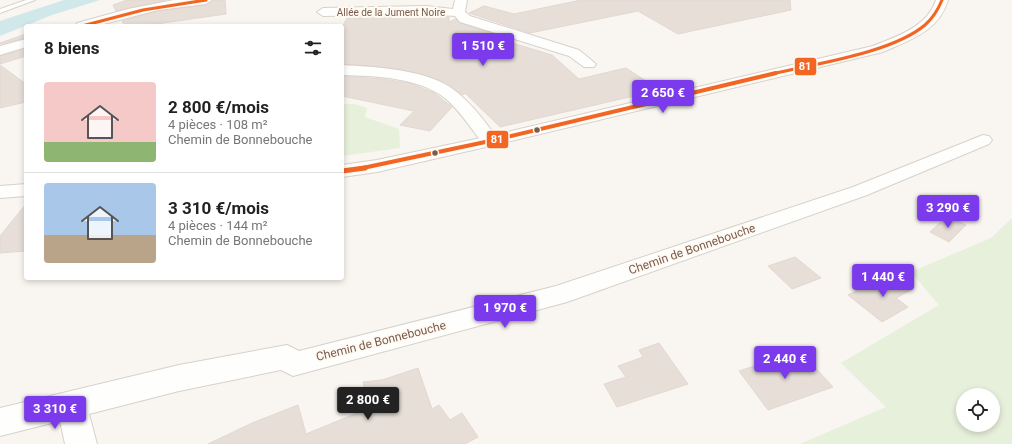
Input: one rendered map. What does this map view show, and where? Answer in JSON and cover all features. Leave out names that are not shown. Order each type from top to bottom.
[{"type":"street","points":[[89,24],[125,13],[168,3],[206,0]]},
{"type":"street","points":[[344,171],[377,166],[490,141],[878,49],[924,28],[942,6],[942,0]]},
{"type":"street","name":"Allée de la Jument Noire","points":[[323,12],[426,10],[460,6],[465,18],[574,53],[590,64]]},
{"type":"street","points":[[0,52],[24,44]]},
{"type":"street","points":[[344,70],[366,71],[402,76],[427,83],[451,95],[490,141]]},
{"type":"street","name":"Chemin de Bonnebouche","points":[[0,422],[179,378],[287,357],[293,364],[558,295],[860,191],[983,140]]},
{"type":"street","points":[[0,192],[24,190]]},
{"type":"street","points":[[71,404],[81,444]]},
{"type":"lane","points":[[0,11],[32,0]]},
{"type":"green space","points":[[344,104],[354,104],[367,108],[365,117],[399,129],[400,148],[344,156]]},
{"type":"green space","points":[[1012,218],[1012,444],[800,444],[886,407],[841,363],[939,305],[911,272],[991,238]]},
{"type":"water","points":[[64,0],[100,0],[52,15],[30,24],[24,24],[24,26],[0,36],[0,21]]},
{"type":"building","points":[[127,0],[166,0],[116,11],[113,5]]},
{"type":"building","points":[[213,0],[225,0],[226,14],[156,24],[124,24],[122,21],[158,11],[206,5]]},
{"type":"building","points":[[581,0],[790,0],[791,10],[678,34],[638,11],[530,33],[469,13],[484,6],[514,14]]},
{"type":"building","points":[[449,17],[449,22],[456,19],[460,23],[506,38],[499,39],[552,55],[579,79],[626,68],[660,90],[500,127],[465,93],[463,95],[439,80],[398,69],[344,64],[344,24],[347,18]]},
{"type":"building","points":[[24,35],[24,38],[0,43]]},
{"type":"building","points":[[24,50],[24,57],[0,64],[0,56]]},
{"type":"building","points":[[0,65],[24,83],[24,102],[0,108]]},
{"type":"building","points":[[344,76],[410,83],[434,93],[452,107],[430,131],[400,125],[414,111],[344,96]]},
{"type":"building","points":[[24,206],[24,251],[0,253],[0,236]]},
{"type":"building","points":[[947,216],[966,225],[949,242],[930,232]]},
{"type":"building","points":[[795,257],[821,278],[792,289],[768,266]]},
{"type":"building","points":[[892,275],[913,289],[896,298],[908,307],[882,322],[848,295]]},
{"type":"building","points":[[659,343],[688,384],[617,407],[604,384],[626,377],[618,366],[643,357],[639,350]]},
{"type":"building","points":[[800,351],[833,387],[768,410],[739,371]]},
{"type":"building","points":[[418,368],[432,409],[439,405],[450,420],[462,413],[478,437],[465,444],[208,444],[252,423],[298,405],[306,434],[369,408],[363,382],[382,380]]},
{"type":"transit line","name":"81","points":[[90,24],[143,10],[206,0]]},
{"type":"transit line","name":"81","points":[[344,171],[377,166],[490,141],[878,49],[907,36],[925,25],[938,10],[942,0]]}]
